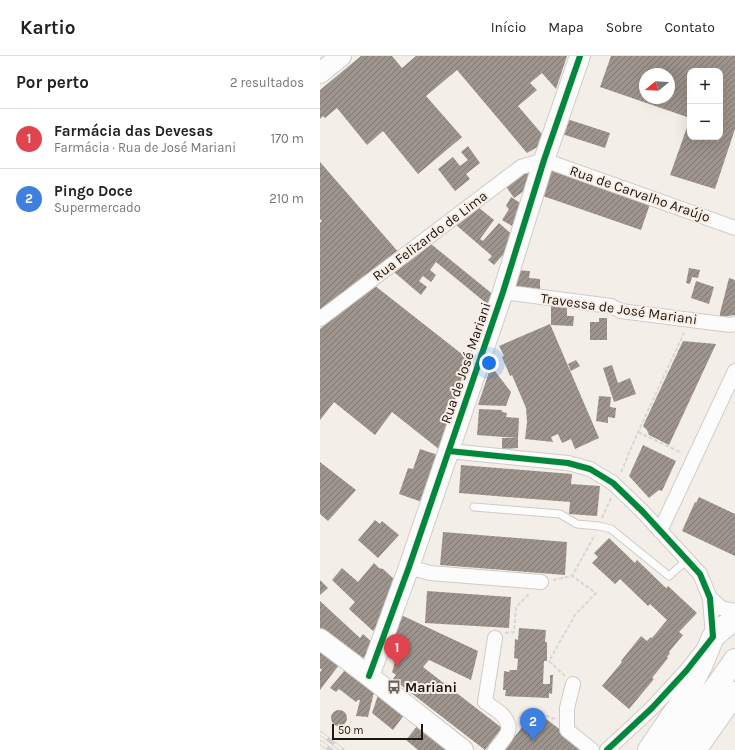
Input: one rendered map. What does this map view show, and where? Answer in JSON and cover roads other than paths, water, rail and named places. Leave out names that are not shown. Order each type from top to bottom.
[{"type":"main road","points":[[649,750],[685,697],[701,666],[713,637],[735,618]]},
{"type":"main road","points":[[672,750],[735,660]]},
{"type":"main road","points":[[695,750],[735,693]]},
{"type":"street","points":[[320,74],[341,56]]},
{"type":"street","name":"Rua de José Mariani","points":[[369,676],[449,451],[503,292],[544,160],[580,56]]},
{"type":"street","name":"Rua de Carvalho Araújo","points":[[544,160],[735,228]]},
{"type":"street","name":"Rua Felizardo de Lima","points":[[320,318],[521,167],[544,160]]},
{"type":"street","name":"Travessa de José Mariani","points":[[503,292],[611,306],[621,311],[733,326]]},
{"type":"street","points":[[660,531],[735,371]]},
{"type":"street","points":[[449,451],[568,463],[590,469],[613,483],[700,574],[710,598],[713,637],[687,670],[652,708],[607,750]]},
{"type":"street","points":[[408,567],[430,573],[541,582]]},
{"type":"street","points":[[710,598],[721,608],[735,611]]},
{"type":"street","points":[[495,750],[508,733],[509,726],[505,717],[485,702],[501,635]]},
{"type":"street","points":[[320,639],[463,750]]},
{"type":"street","points":[[573,684],[567,708],[568,730],[592,750]]},
{"type":"lane","points":[[474,506],[560,514],[577,524],[599,526],[611,529],[669,576],[687,560]]},
{"type":"railway","points":[[320,733],[342,750]]},
{"type":"railway","points":[[320,742],[331,750]]},
{"type":"place","name":"Farmácia das Devesas","points":[[397,667]]},
{"type":"place","name":"Mariani","points":[[394,687]]},
{"type":"place","name":"Pingo Doce","points":[[533,741]]}]
